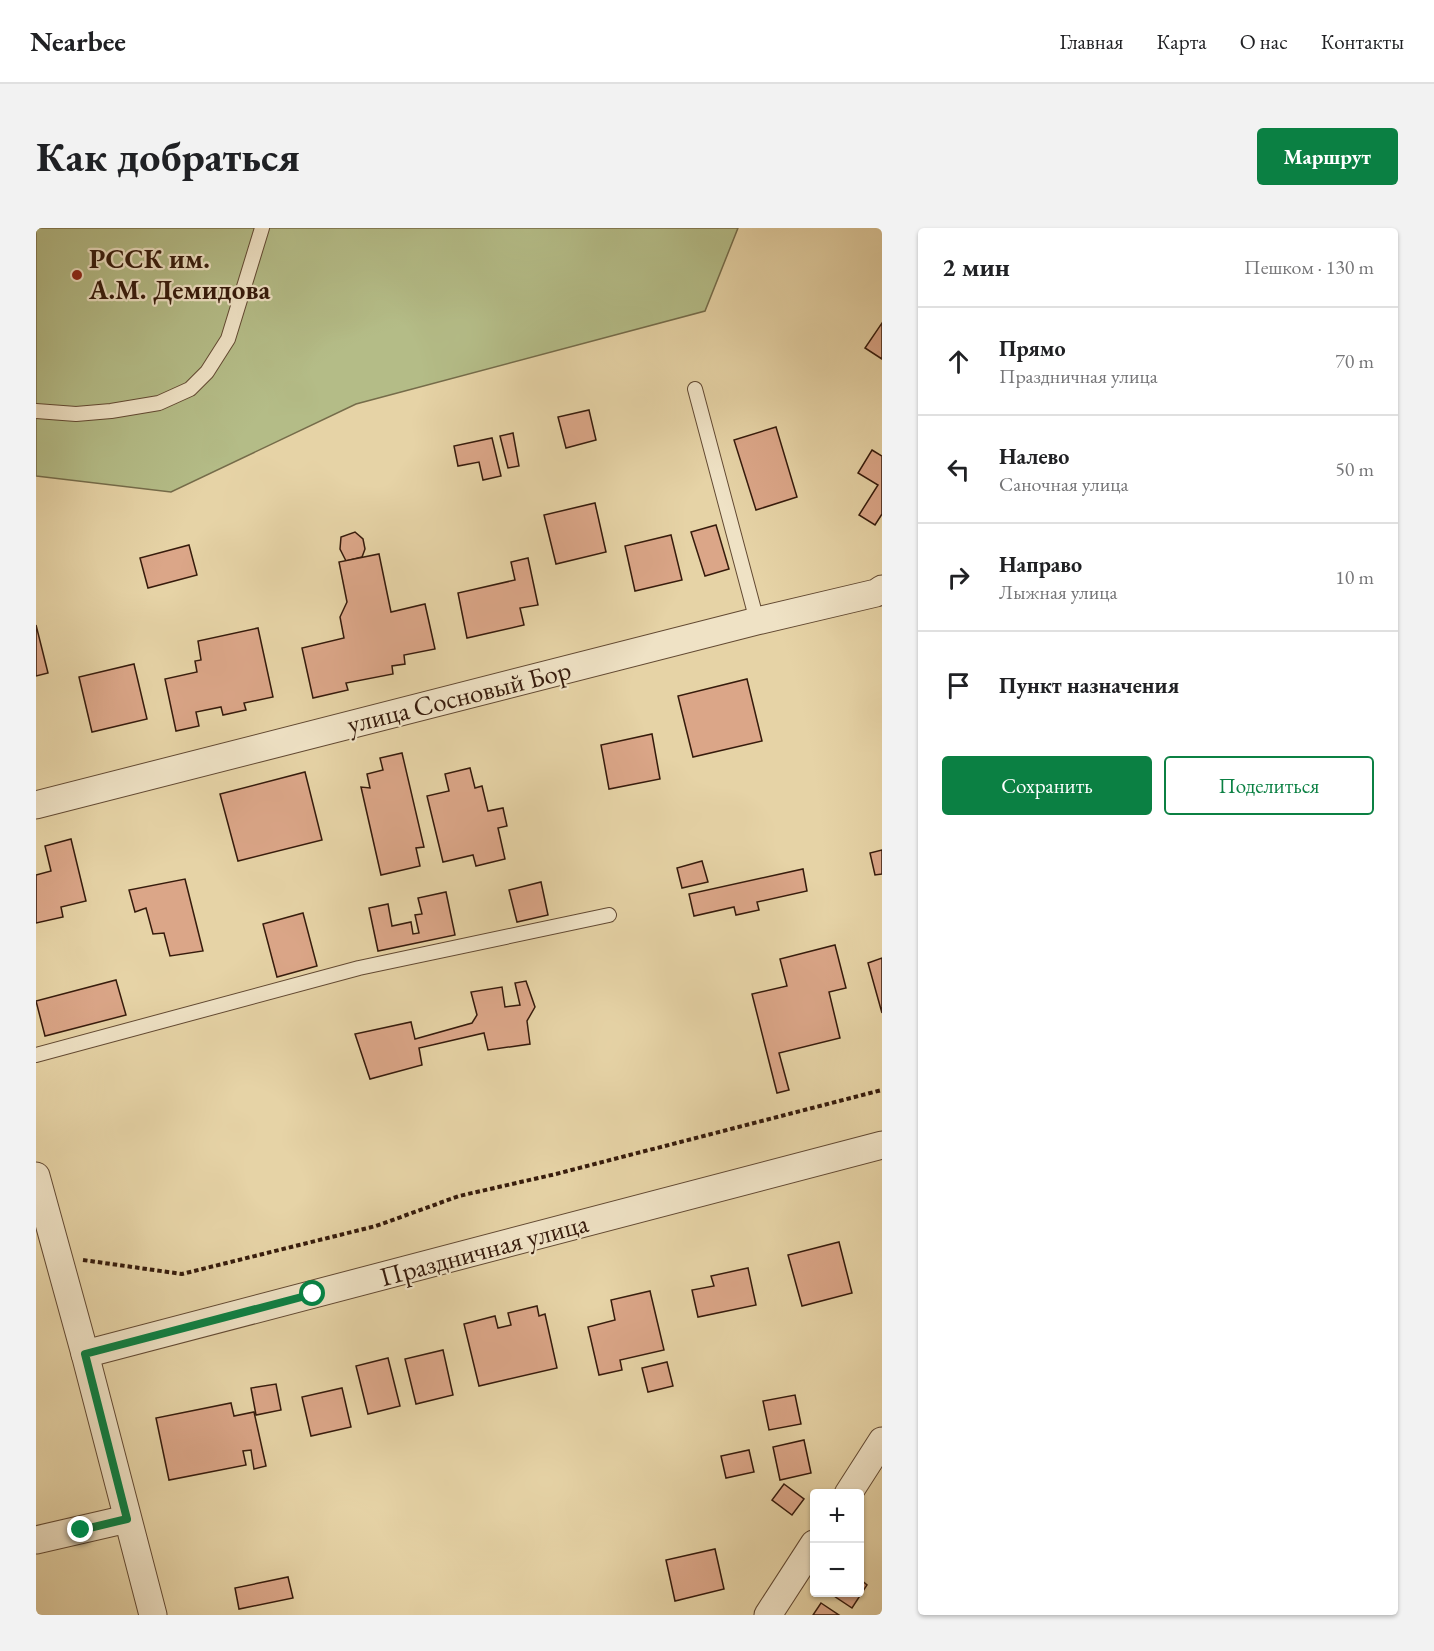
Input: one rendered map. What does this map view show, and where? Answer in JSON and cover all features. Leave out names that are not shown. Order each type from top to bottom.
[{"type":"street","name":"улица Сосновый Бор","points":[[36,805],[757,621],[876,594],[882,589]]},
{"type":"street","name":"Праздничная улица","points":[[85,1354],[882,1145]]},
{"type":"street","points":[[36,1176],[153,1615]]},
{"type":"street","points":[[851,1489],[882,1441]]},
{"type":"street","points":[[36,1540],[127,1519]]},
{"type":"street","points":[[768,1615],[810,1550]]},
{"type":"lane","points":[[36,411],[76,414],[111,411],[159,403],[190,389],[207,372],[228,339],[262,228]]},
{"type":"lane","points":[[695,389],[757,621]]},
{"type":"lane","points":[[36,1055],[359,968],[609,915]]},
{"type":"path","points":[[58,1257],[182,1274],[376,1226],[459,1196],[567,1171],[882,1090]]},
{"type":"green space","points":[[36,228],[738,228],[705,311],[356,404],[171,492],[36,476]]},
{"type":"building","points":[[882,323],[882,359],[865,348]]},
{"type":"building","points":[[589,410],[596,440],[566,448],[558,417]]},
{"type":"building","points":[[776,427],[797,497],[756,510],[734,440]]},
{"type":"building","points":[[513,433],[519,466],[508,468],[500,436]]},
{"type":"building","points":[[492,438],[501,476],[483,480],[479,462],[458,466],[454,446]]},
{"type":"building","points":[[872,450],[882,456],[882,514],[875,525],[859,515],[878,485],[858,473]]},
{"type":"building","points":[[595,503],[606,552],[556,564],[544,515]]},
{"type":"building","points":[[716,525],[729,569],[705,576],[691,532]]},
{"type":"building","points":[[355,532],[363,539],[365,549],[362,557],[346,561],[340,549],[341,537]]},
{"type":"building","points":[[671,535],[682,580],[635,591],[625,546]]},
{"type":"building","points":[[189,545],[197,575],[148,588],[140,558]]},
{"type":"building","points":[[379,554],[391,612],[425,604],[435,649],[404,655],[405,664],[392,666],[393,674],[346,683],[348,690],[313,698],[302,648],[344,638],[340,617],[347,602],[339,562]]},
{"type":"building","points":[[528,558],[538,605],[520,608],[524,625],[467,638],[458,593],[515,580],[511,562]]},
{"type":"building","points":[[36,625],[48,673],[36,676]]},
{"type":"building","points":[[258,628],[273,697],[244,703],[246,710],[223,715],[221,707],[196,712],[199,726],[176,731],[165,679],[197,672],[195,661],[201,660],[198,641]]},
{"type":"building","points":[[134,664],[147,719],[92,732],[79,677]]},
{"type":"building","points":[[747,679],[762,741],[693,757],[678,696]]},
{"type":"building","points":[[652,734],[660,779],[609,789],[601,745]]},
{"type":"building","points":[[402,753],[424,847],[416,848],[420,866],[381,875],[361,787],[370,788],[367,774],[383,770],[380,758]]},
{"type":"building","points":[[470,768],[475,788],[482,786],[488,811],[503,808],[507,826],[498,828],[505,859],[476,866],[473,855],[443,862],[427,796],[449,791],[445,774]]},
{"type":"building","points":[[305,772],[322,840],[238,861],[220,794]]},
{"type":"building","points":[[71,839],[86,901],[61,907],[63,917],[36,923],[36,875],[51,871],[45,846]]},
{"type":"building","points":[[882,850],[882,874],[875,875],[870,853]]},
{"type":"building","points":[[702,861],[708,882],[682,888],[677,868]]},
{"type":"building","points":[[803,869],[807,891],[757,902],[759,910],[736,915],[734,907],[694,916],[689,894]]},
{"type":"building","points":[[185,879],[203,951],[170,956],[164,933],[153,934],[146,908],[135,912],[129,890]]},
{"type":"building","points":[[541,882],[548,915],[517,922],[509,890]]},
{"type":"building","points":[[446,892],[455,935],[378,951],[369,908],[388,904],[392,926],[411,922],[413,934],[419,933],[415,915],[422,914],[418,898]]},
{"type":"building","points":[[303,913],[317,966],[277,977],[263,924]]},
{"type":"building","points":[[835,945],[846,988],[829,992],[840,1038],[779,1053],[789,1090],[777,1093],[752,994],[787,986],[780,959]]},
{"type":"building","points":[[882,958],[882,1013],[868,963]]},
{"type":"building","points":[[116,980],[126,1015],[45,1036],[36,1001]]},
{"type":"building","points":[[526,981],[535,1007],[527,1021],[530,1044],[488,1050],[484,1033],[419,1048],[422,1065],[370,1079],[355,1034],[411,1022],[415,1039],[472,1023],[477,1015],[471,992],[502,987],[505,1007],[520,1005],[515,983]]},
{"type":"building","points":[[839,1242],[852,1293],[802,1306],[788,1255]]},
{"type":"building","points":[[748,1268],[756,1305],[698,1317],[692,1290],[714,1286],[711,1276]]},
{"type":"building","points":[[650,1291],[664,1350],[620,1360],[622,1370],[599,1375],[588,1327],[615,1320],[611,1300]]},
{"type":"building","points":[[537,1306],[539,1316],[545,1314],[557,1368],[479,1386],[464,1324],[495,1316],[498,1328],[511,1325],[508,1313]]},
{"type":"building","points":[[443,1350],[453,1395],[416,1404],[405,1359]]},
{"type":"building","points":[[388,1358],[400,1406],[368,1414],[356,1366]]},
{"type":"building","points":[[667,1362],[673,1386],[648,1392],[642,1368]]},
{"type":"building","points":[[276,1384],[281,1410],[256,1415],[251,1388]]},
{"type":"building","points":[[342,1388],[351,1427],[311,1436],[302,1397]]},
{"type":"building","points":[[795,1395],[801,1424],[769,1430],[763,1401]]},
{"type":"building","points":[[231,1403],[234,1416],[254,1412],[266,1466],[254,1469],[251,1450],[243,1451],[246,1465],[169,1480],[156,1418]]},
{"type":"building","points":[[804,1440],[811,1473],[780,1480],[773,1447]]},
{"type":"building","points":[[749,1450],[754,1472],[726,1478],[721,1456]]},
{"type":"building","points":[[784,1484],[804,1499],[792,1515],[772,1500]]},
{"type":"building","points":[[715,1549],[724,1589],[675,1601],[666,1560]]},
{"type":"building","points":[[288,1577],[293,1598],[239,1609],[235,1588]]},
{"type":"building","points":[[836,1597],[859,1597],[852,1608]]},
{"type":"building","points":[[821,1603],[839,1615],[813,1615]]},
{"type":"place","name":"РССК им. А.М. Демидова","points":[[77,275]]},
{"type":"route","points":[[81,1530],[127,1519],[85,1354],[313,1294]]}]
